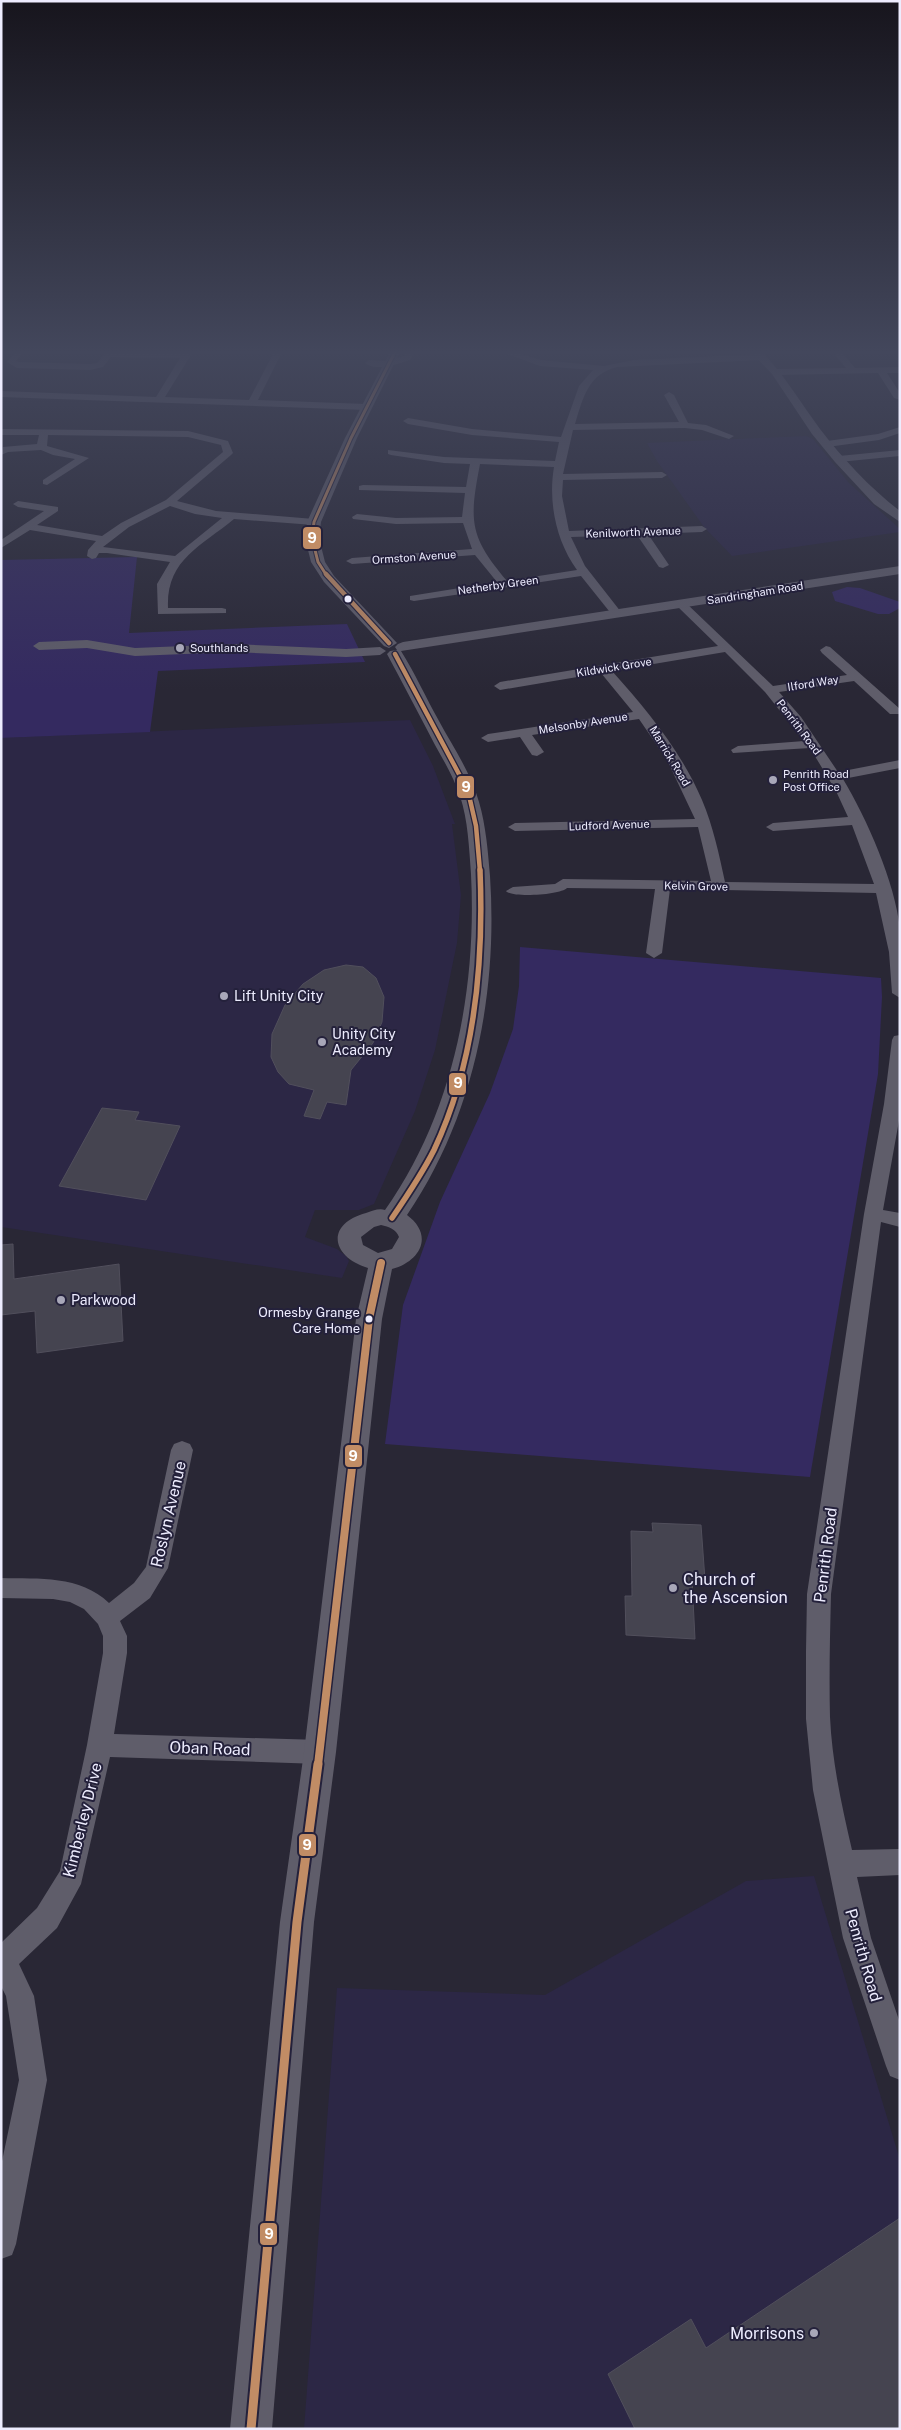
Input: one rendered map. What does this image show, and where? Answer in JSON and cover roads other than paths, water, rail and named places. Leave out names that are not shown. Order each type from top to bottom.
[{"type":"street","points":[[47,482],[75,463]]},
{"type":"street","points":[[178,560],[107,550],[93,553],[102,539],[170,502],[216,463]]},
{"type":"street","points":[[340,463],[314,522],[312,538],[318,562],[329,579],[371,621],[392,649],[466,788],[476,822],[483,883],[478,980],[468,1043],[438,1142],[420,1180],[392,1218]]},
{"type":"street","points":[[476,463],[467,520],[470,537],[477,552],[505,585]]},
{"type":"street","points":[[543,463],[560,464],[559,518],[572,556],[582,573],[617,614]]},
{"type":"street","points":[[844,463],[896,512]]},
{"type":"street","points":[[559,476],[662,476]]},
{"type":"street","points":[[363,488],[470,490]]},
{"type":"street","points":[[170,502],[179,507],[232,515],[314,522]]},
{"type":"street","points":[[1,545],[54,509],[18,504]]},
{"type":"street","points":[[222,610],[162,612],[162,585],[167,572],[178,560],[232,515]]},
{"type":"street","points":[[357,517],[396,521],[467,520]]},
{"type":"street","points":[[30,526],[102,539]]},
{"type":"street","name":"Kenilworth Avenue","points":[[564,534],[702,529]]},
{"type":"street","points":[[641,532],[663,565]]},
{"type":"street","name":"Ormston Avenue","points":[[352,561],[477,552]]},
{"type":"street","name":"Sandringham Road","points":[[392,649],[900,570]]},
{"type":"street","name":"Netherby Green","points":[[414,598],[582,573]]},
{"type":"street","name":"Penrith Road","points":[[682,605],[770,690],[814,744],[858,820],[872,853],[898,953],[900,993]]},
{"type":"street","points":[[39,646],[87,644],[135,652],[234,648],[346,653],[392,649]]},
{"type":"street","name":"Kildwick Grove","points":[[500,686],[727,648]]},
{"type":"street","points":[[826,650],[896,711]]},
{"type":"street","name":"Marrick Road","points":[[604,669],[644,714],[678,766],[703,822],[719,886]]},
{"type":"street","name":"Ilford Way","points":[[770,690],[856,677]]},
{"type":"street","name":"Melsonby Avenue","points":[[488,738],[506,738],[523,732],[644,714]]},
{"type":"street","points":[[523,732],[537,752]]},
{"type":"street","points":[[738,750],[814,744]]},
{"type":"street","points":[[833,777],[900,764]]},
{"type":"street","points":[[773,827],[858,820]]},
{"type":"street","name":"Ludford Avenue","points":[[515,828],[703,822]]},
{"type":"street","name":"Kelvin Grove","points":[[513,890],[559,888],[563,883],[882,889]]},
{"type":"street","points":[[654,954],[663,885]]},
{"type":"street","name":"Penrith Road","points":[[900,1040],[896,1105],[873,1214],[819,1594],[818,1719],[826,1790],[857,1938],[900,2066]]},
{"type":"street","points":[[873,1214],[900,1220]]},
{"type":"street","points":[[373,1218],[392,1218],[410,1230],[412,1240],[410,1247],[404,1254],[381,1263],[368,1260],[354,1251],[348,1241],[349,1233],[373,1218]]},
{"type":"street","points":[[251,2429],[297,1922],[320,1752],[369,1319],[381,1263]]},
{"type":"street","name":"Roslyn Avenue","points":[[107,1617],[137,1597],[150,1584],[157,1568],[182,1450]]},
{"type":"street","points":[[1,1588],[54,1589],[74,1593],[92,1602],[107,1617]]},
{"type":"street","name":"Kimberley Drive","points":[[1,1961],[20,1946],[46,1918],[72,1875],[100,1745],[115,1653],[115,1636],[107,1617]]},
{"type":"street","name":"Oban Road","points":[[100,1745],[320,1752]]},
{"type":"street","points":[[841,1864],[900,1862]]},
{"type":"street","points":[[1,1961],[12,1978],[20,1996],[33,2080],[1,2244]]},
{"type":"place","name":"Southlands","points":[[180,648]]},
{"type":"place","name":"Penrith Road Post Office","points":[[773,780]]},
{"type":"place","name":"Lift Unity City","points":[[224,996]]},
{"type":"place","name":"Unity City Academy","points":[[322,1042]]},
{"type":"place","name":"Parkwood","points":[[61,1300]]},
{"type":"place","name":"Ormesby Grange Care Home","points":[[369,1319]]},
{"type":"place","name":"Church of the Ascension","points":[[673,1588]]},
{"type":"place","name":"Morrisons","points":[[814,2333]]}]
